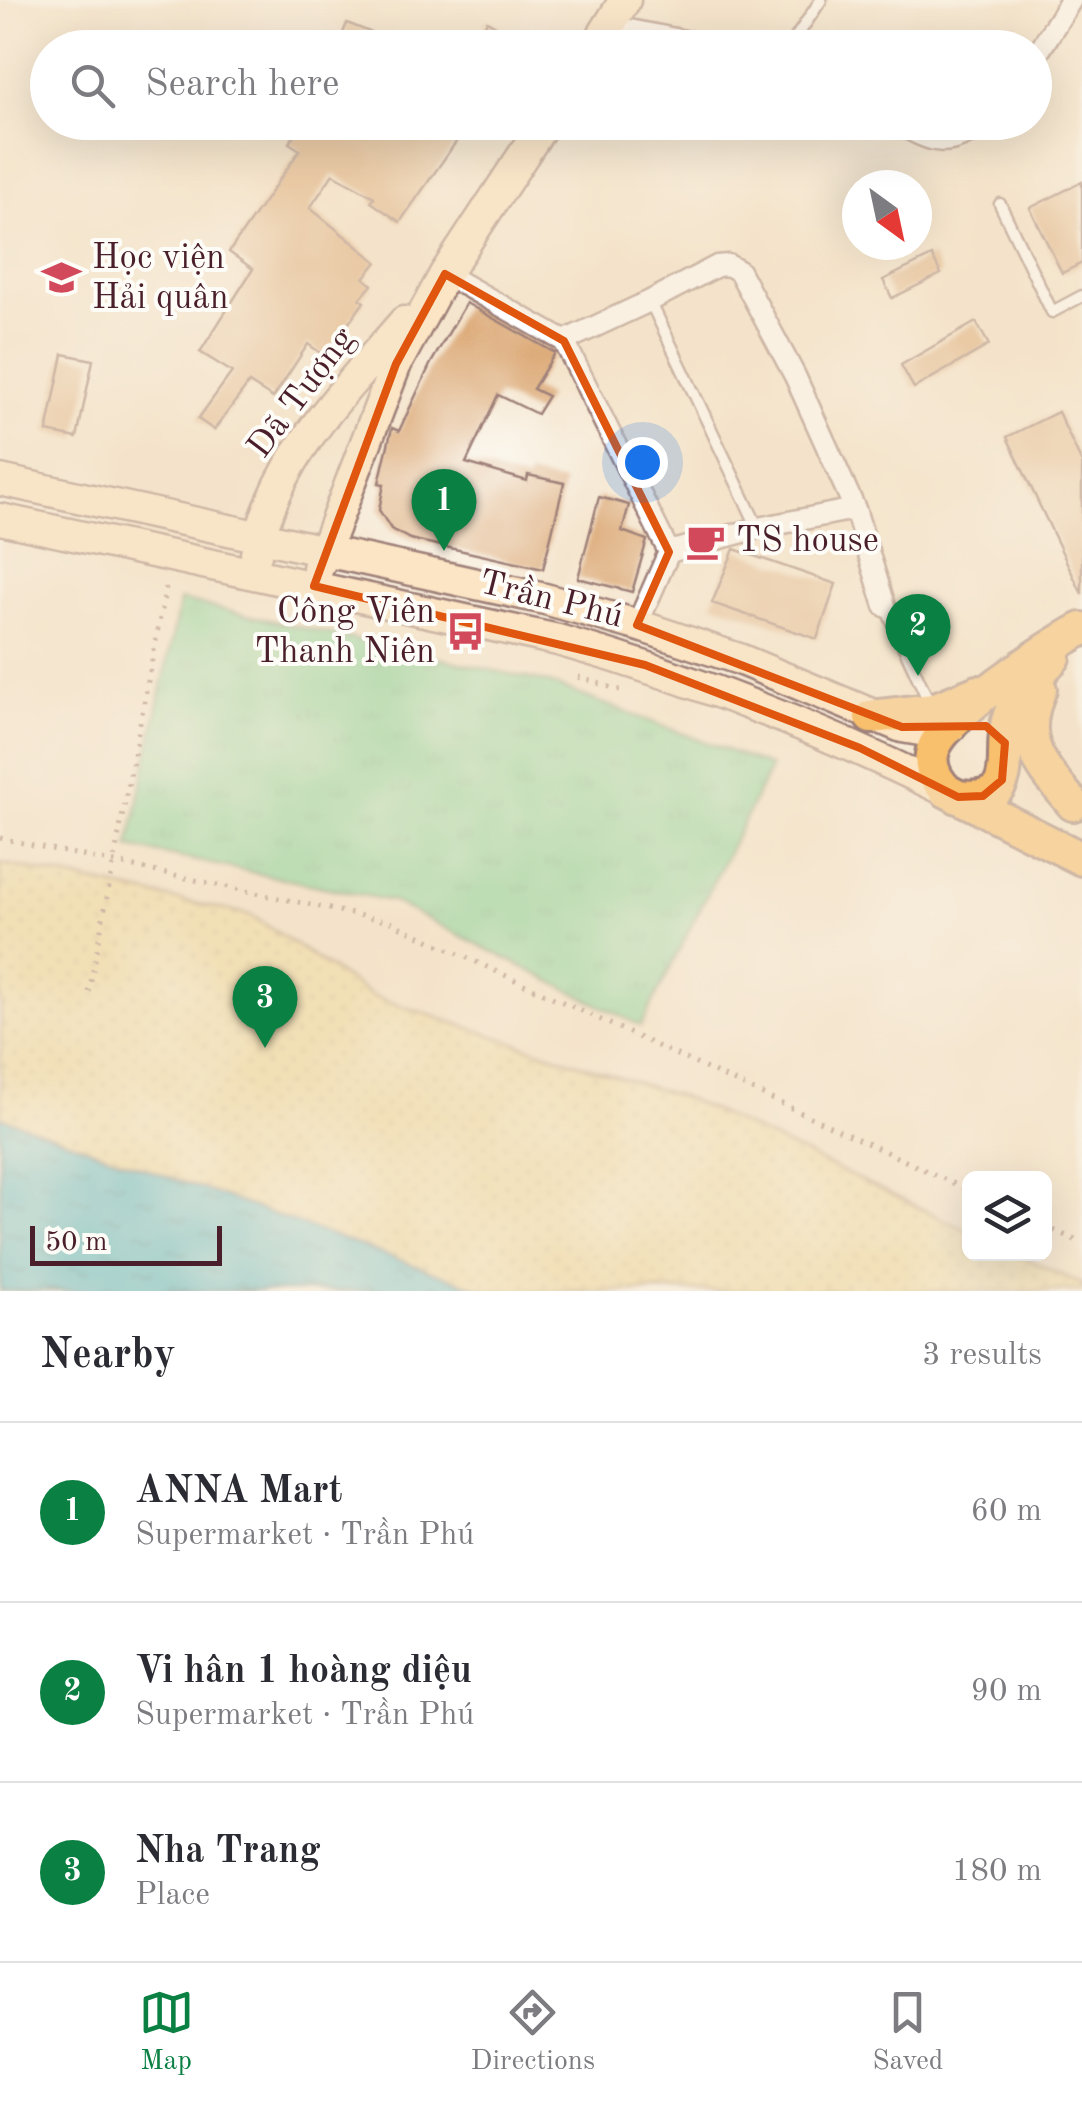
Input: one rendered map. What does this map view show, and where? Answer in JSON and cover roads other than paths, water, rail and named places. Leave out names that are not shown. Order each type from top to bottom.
[{"type":"main road","name":"Dã Tượng","points":[[314,586],[323,549],[396,364],[445,274],[533,140]]},
{"type":"main road","name":"Dã Tượng","points":[[253,574],[260,534],[274,494],[298,448],[445,274]]},
{"type":"main road","name":"Trần Phú","points":[[0,480],[260,534],[637,624],[740,660],[871,716]]},
{"type":"main road","name":"Trần Phú","points":[[0,519],[558,640],[645,664],[860,748],[1082,860]]},
{"type":"main road","points":[[1082,633],[1054,658],[1008,719],[1007,768],[994,790],[983,796],[952,794],[938,782],[931,759],[941,719],[969,697],[1082,633]]},
{"type":"main road","points":[[1077,807],[1041,765],[1031,743],[1029,724],[1043,682],[1082,633]]},
{"type":"main road","points":[[871,716],[974,722],[997,733],[1022,768],[1077,807]]},
{"type":"street","points":[[1052,30],[1071,0]]},
{"type":"street","points":[[610,24],[638,30]]},
{"type":"street","points":[[928,140],[958,140]]},
{"type":"street","points":[[564,340],[650,302],[717,266],[728,265],[738,271],[795,376],[855,509],[885,606]]},
{"type":"street","points":[[445,274],[564,340],[669,552]]},
{"type":"street","points":[[669,552],[758,528],[855,509]]},
{"type":"street","points":[[637,624],[669,552]]},
{"type":"lane","points":[[800,30],[821,0]]},
{"type":"lane","points":[[1000,204],[1052,312],[1082,296]]},
{"type":"lane","points":[[650,302],[758,528]]},
{"type":"lane","points":[[885,606],[941,719]]},
{"type":"water","points":[[1,1117],[486,1291],[0,1291]]},
{"type":"place","name":"Học viện Hải quân","points":[[62,278]]},
{"type":"place","name":"TS house","points":[[706,541]]},
{"type":"place","name":"ANNA Mart","points":[[444,551]]},
{"type":"place","name":"Công Viên Thanh Niên","points":[[465,632]]},
{"type":"place","name":"Vi hân 1 hoàng diệu","points":[[918,676]]},
{"type":"place","name":"Nha Trang","points":[[265,1048]]}]
